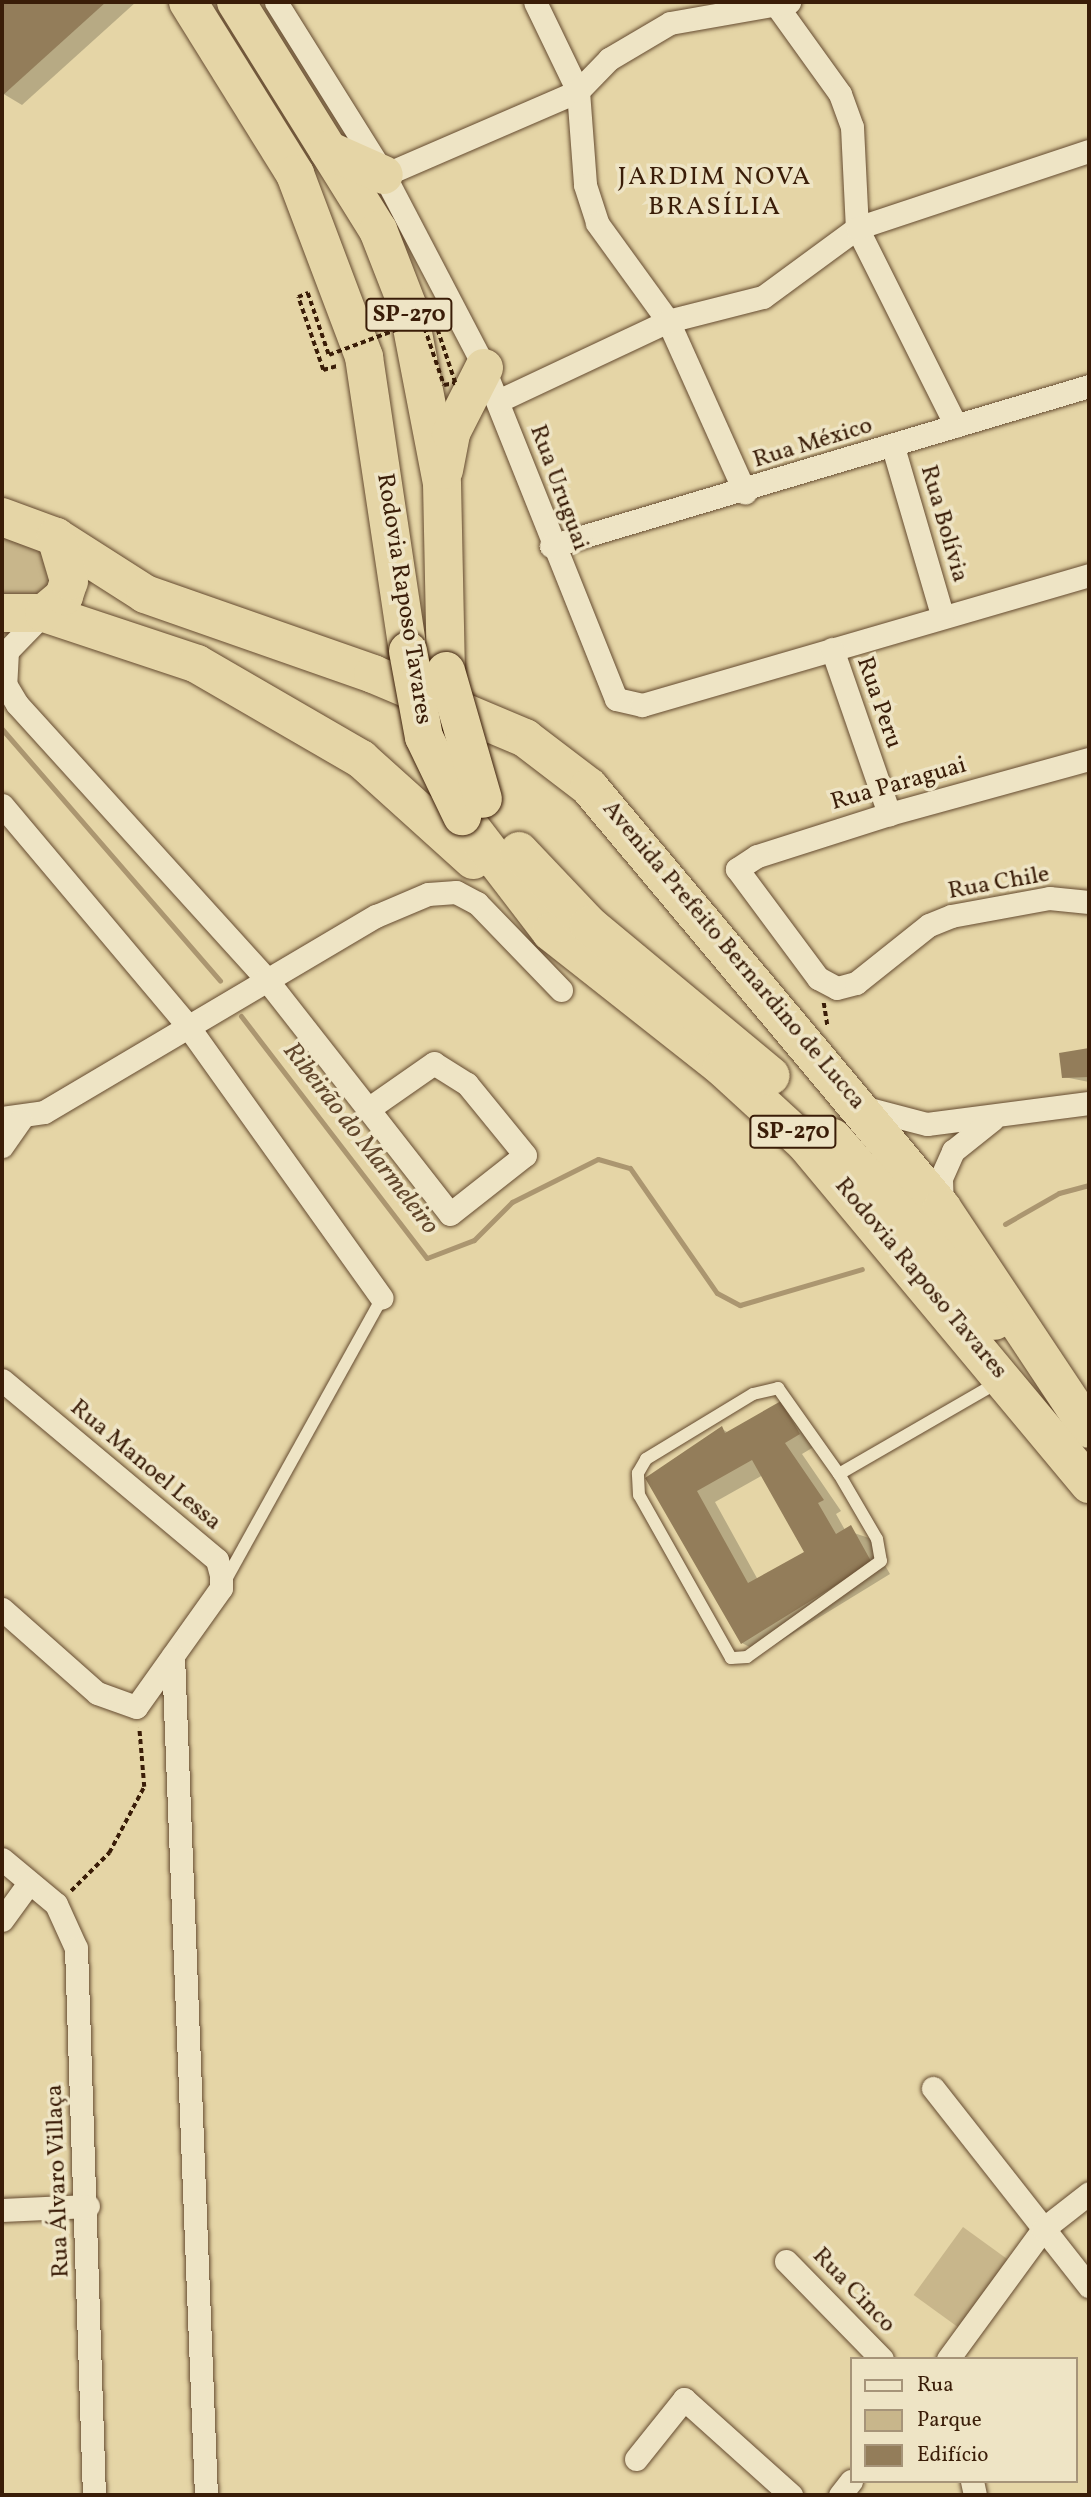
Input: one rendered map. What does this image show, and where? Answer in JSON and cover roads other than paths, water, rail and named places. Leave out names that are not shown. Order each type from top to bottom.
[{"type":"highway","name":"Rodovia Raposo Tavares","points":[[188,2],[295,174],[364,357],[408,651],[424,737],[551,932],[722,1067],[805,1143],[1089,1484]]},
{"type":"highway","name":"Rodovia Raposo Tavares","points":[[236,2],[378,230],[408,307],[442,483],[446,671],[472,807],[589,925],[772,1077],[886,1194],[1089,1441]]},
{"type":"highway","points":[[328,150],[384,175]]},
{"type":"highway","points":[[442,483],[451,433],[491,384]]},
{"type":"highway","name":"Avenida Prefeito Bernardino de Lucca","points":[[2,517],[56,537],[145,594],[423,693],[525,738],[554,758],[646,847],[942,1208],[1089,1429]]},
{"type":"highway","points":[[44,613],[64,596],[69,581],[56,537]]},
{"type":"highway","points":[[2,613],[44,613],[197,664],[361,759],[551,932]]},
{"type":"street","name":"Rua Uruguai","points":[[276,2],[384,175],[491,384],[607,686],[624,703],[642,705],[942,615],[1089,575]]},
{"type":"street","points":[[535,2],[578,91],[584,185],[597,223],[668,321],[745,492]]},
{"type":"street","points":[[384,175],[578,91],[609,59],[670,23],[780,4],[824,64],[852,127],[857,228],[956,426]]},
{"type":"street","points":[[491,384],[668,321],[763,297],[857,228],[1086,159]]},
{"type":"street","name":"Rua México","points":[[551,546],[745,492],[1089,386]]},
{"type":"street","name":"Rua Bolívia","points":[[894,447],[942,615]]},
{"type":"street","points":[[44,613],[7,651],[5,684],[266,979],[450,1214],[525,1155],[467,1084],[434,1063],[368,1109]]},
{"type":"street","name":"Rua Peru","points":[[832,649],[889,814]]},
{"type":"street","name":"Rua Paraguai","points":[[821,981],[738,878],[742,862],[889,814],[1089,759]]},
{"type":"street","points":[[2,805],[187,1025],[382,1298]]},
{"type":"street","points":[[2,1146],[11,1119],[71,1098],[187,1025],[376,916],[428,894],[456,892],[477,903],[561,990]]},
{"type":"street","name":"Rua Chile","points":[[821,981],[837,988],[856,984],[929,925],[951,916],[1049,898],[1089,902]]},
{"type":"street","points":[[858,1106],[927,1124],[994,1119],[1089,1103]]},
{"type":"street","points":[[942,1208],[942,1178],[953,1151],[994,1119]]},
{"type":"street","name":"Rua Manoel Lessa","points":[[2,1380],[217,1560],[221,1588]]},
{"type":"street","points":[[2,1609],[97,1693],[136,1707],[221,1588]]},
{"type":"street","points":[[173,1656],[206,2495]]},
{"type":"street","points":[[2,1859],[29,1883],[2,1920]]},
{"type":"street","name":"Rua Álvaro Villaça","points":[[29,1883],[56,1904],[76,1948],[88,2206],[94,2495]]},
{"type":"street","points":[[933,2088],[1089,2286]]},
{"type":"street","points":[[955,2355],[1043,2229],[1089,2193]]},
{"type":"street","points":[[2,2210],[88,2206]]},
{"type":"street","name":"Rua Cinco","points":[[786,2261],[880,2357]]},
{"type":"street","points":[[636,2459],[684,2399],[791,2495]]},
{"type":"lane","points":[[221,1588],[382,1298]]},
{"type":"lane","points":[[839,1474],[1003,1379]]},
{"type":"lane","points":[[778,1388],[839,1474],[877,1539],[878,1568],[747,1657],[732,1658],[639,1496],[646,1459],[753,1394],[778,1388]]},
{"type":"waterway","name":"Ribeirão do Marmeleiro","points":[[2,729],[220,981]]},
{"type":"waterway","name":"Ribeirão do Marmeleiro","points":[[241,1016],[427,1258],[474,1240],[512,1202],[598,1159],[630,1168],[717,1293],[740,1305],[862,1269]]},
{"type":"waterway","name":"Ribeirão do Marmeleiro","points":[[1005,1224],[1059,1193],[1089,1185]]},
{"type":"district","name":"JARDIM NOVA BRASÍLIA","points":[[715,193]]}]
